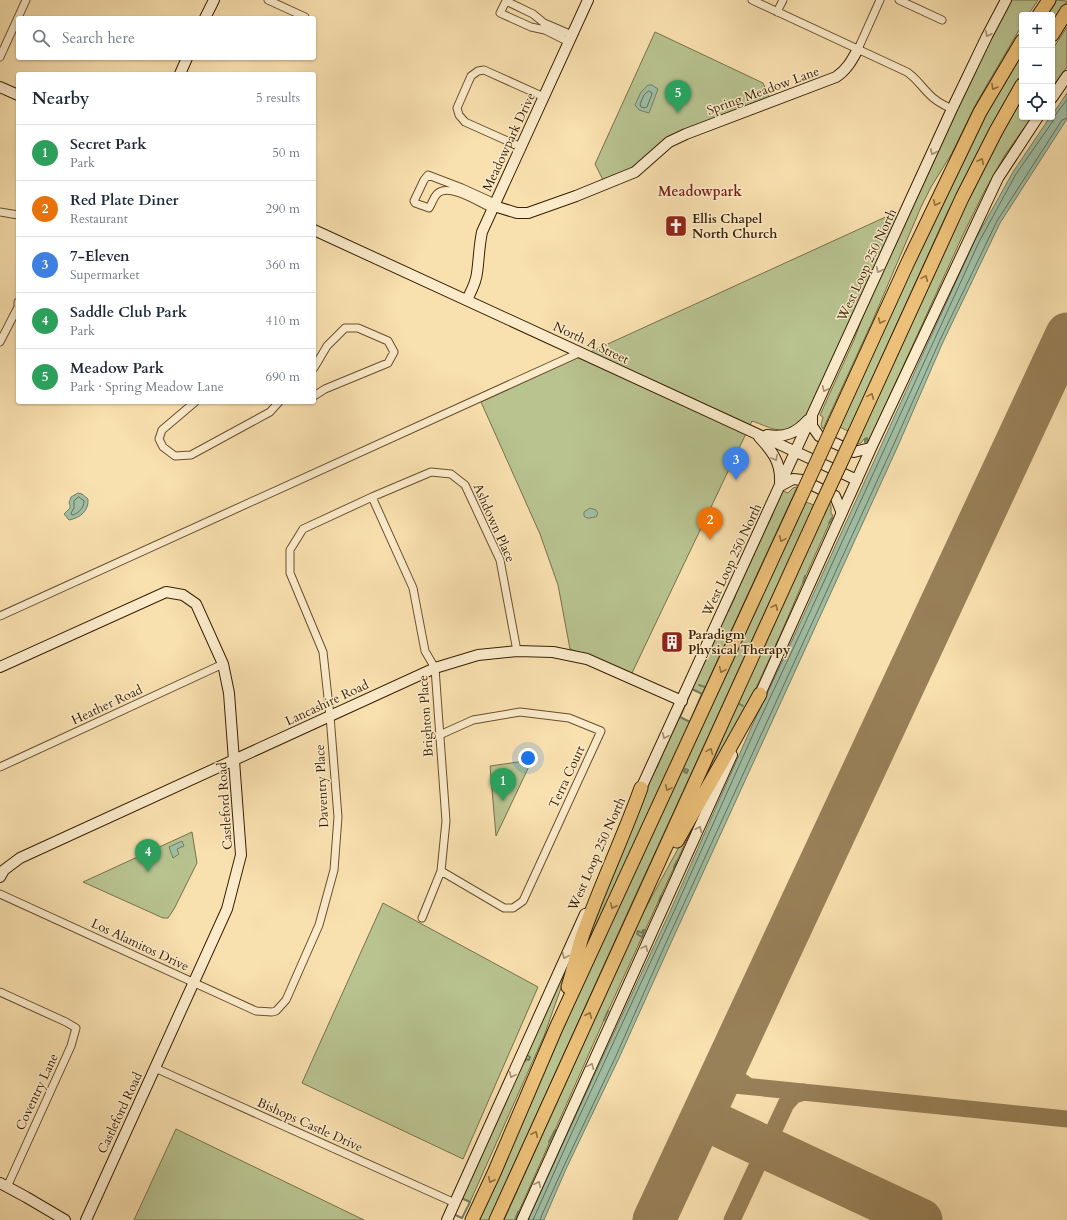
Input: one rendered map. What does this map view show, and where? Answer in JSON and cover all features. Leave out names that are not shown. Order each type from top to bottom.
[{"type":"highway","points":[[1041,12],[1049,0]]},
{"type":"highway","points":[[1055,30],[1067,12]]},
{"type":"highway","points":[[472,1220],[556,1028],[908,262],[980,112],[1019,46]]},
{"type":"highway","points":[[496,1220],[962,198],[996,131],[1019,90]]},
{"type":"highway","points":[[630,926],[660,870],[760,694]]},
{"type":"highway","points":[[556,1028],[582,937],[633,812],[641,788]]},
{"type":"main road","points":[[206,16],[214,0]]},
{"type":"main road","name":"Meadowpark Drive","points":[[467,300],[477,274],[479,244],[482,232],[588,0]]},
{"type":"main road","name":"West Loop 250 North","points":[[447,1220],[641,788],[952,109],[1006,0]]},
{"type":"main road","name":"Spring Meadow Lane","points":[[494,206],[517,213],[528,213],[634,173],[662,147],[671,141],[836,77],[848,67],[858,48]]},
{"type":"main road","points":[[181,72],[186,60]]},
{"type":"main road","points":[[1055,94],[1067,76]]},
{"type":"main road","points":[[0,87],[16,94]]},
{"type":"main road","points":[[522,1220],[872,446],[998,178],[1036,120]]},
{"type":"main road","name":"North A Street","points":[[316,231],[857,480]]},
{"type":"main road","points":[[757,434],[782,437],[802,427],[812,416]]},
{"type":"main road","points":[[812,416],[812,426],[819,436],[854,452],[870,448],[872,446]]},
{"type":"main road","points":[[757,434],[770,449],[777,461],[780,473],[780,486]]},
{"type":"main road","points":[[780,486],[792,479],[802,480],[835,496],[841,511],[841,515]]},
{"type":"main road","name":"Castleford Road","points":[[0,667],[166,592],[183,595],[196,604],[223,664],[229,693],[241,855],[226,912],[86,1220]]},
{"type":"main road","name":"Lancashire Road","points":[[0,876],[4,870],[20,858],[435,668],[478,655],[517,651],[552,652],[587,660],[682,700]]},
{"type":"main road","points":[[4,1185],[65,1220]]},
{"type":"street","points":[[19,16],[26,0]]},
{"type":"street","points":[[268,0],[303,16]]},
{"type":"street","points":[[752,0],[907,72],[936,101],[952,109]]},
{"type":"street","points":[[777,12],[782,0]]},
{"type":"street","points":[[858,48],[880,0]]},
{"type":"street","points":[[899,0],[942,20]]},
{"type":"street","points":[[541,25],[538,16],[506,1],[500,13],[530,27],[541,25],[571,39]]},
{"type":"street","points":[[0,57],[16,22]]},
{"type":"street","points":[[521,146],[465,122],[460,118],[457,108],[471,76],[478,71],[484,70],[544,97]]},
{"type":"street","points":[[450,187],[437,194],[429,208],[414,202],[427,175],[450,187],[458,192],[494,206]]},
{"type":"street","points":[[0,212],[16,215]]},
{"type":"street","points":[[0,342],[16,311]]},
{"type":"street","points":[[316,365],[327,346],[345,328],[358,328],[388,341],[394,352],[388,363],[325,389],[316,395]]},
{"type":"street","points":[[0,616],[581,352]]},
{"type":"street","points":[[193,404],[162,430],[159,439],[163,447],[175,456],[191,455],[270,412],[277,404]]},
{"type":"street","name":"Ashdown Place","points":[[290,550],[303,529],[430,472],[451,474],[465,485],[500,560],[517,651]]},
{"type":"street","name":"Brighton Place","points":[[372,497],[413,588],[425,651],[435,668],[446,820],[441,871],[422,918]]},
{"type":"street","name":"Daventry Place","points":[[272,1012],[276,1011],[286,1000],[319,925],[334,870],[338,817],[323,652],[290,573],[290,550]]},
{"type":"street","name":"Heather Road","points":[[0,766],[223,664]]},
{"type":"street","name":"Terra Court","points":[[439,736],[444,732],[473,720],[520,712],[569,718],[601,731],[523,900],[513,908],[504,908],[441,871]]},
{"type":"street","name":"Los Alamitos Drive","points":[[0,894],[256,1011],[272,1012]]},
{"type":"street","name":"Coventry Lane","points":[[0,992],[76,1028],[72,1046],[4,1185]]},
{"type":"street","name":"Bishops Castle Drive","points":[[155,1068],[455,1203]]},
{"type":"shaded area","points":[[1010,0],[1038,0],[1030,12],[1019,12],[1019,30],[977,102],[952,153],[931,187],[823,429],[821,425],[823,417],[820,415],[854,340],[865,310],[991,36]]},
{"type":"shaded area","points":[[1054,0],[1067,1],[1055,20],[1055,12],[1046,12]]},
{"type":"shaded area","points":[[1067,27],[1067,67],[1055,84],[1055,48],[1055,45]]},
{"type":"shaded area","points":[[655,32],[763,83],[771,102],[671,137],[635,172],[603,180],[595,164]]},
{"type":"shaded area","points":[[1019,55],[1019,79],[992,125],[947,213],[848,431],[837,426],[966,150]]},
{"type":"shaded area","points":[[1019,105],[1019,120],[1030,120],[1005,155],[983,194],[869,441],[864,439],[861,443],[854,445],[954,224],[1002,132]]},
{"type":"shaded area","points":[[890,215],[897,218],[805,418],[794,426],[782,430],[777,430],[752,421],[632,673],[570,649],[558,585],[540,534],[481,402]]},
{"type":"shaded area","points":[[797,487],[702,694],[692,689],[783,491],[788,493],[793,488]]},
{"type":"shaded area","points":[[803,501],[814,505],[489,1220],[476,1220],[596,953]]},
{"type":"shaded area","points":[[829,501],[831,506],[831,514],[833,515],[776,645],[742,718],[703,784],[744,689]]},
{"type":"shaded area","points":[[680,717],[690,722],[589,942],[585,941],[630,825]]},
{"type":"shaded area","points":[[532,760],[496,836],[490,766]]},
{"type":"shaded area","points":[[691,825],[693,827],[608,1011],[515,1220],[504,1220],[637,924]]},
{"type":"shaded area","points":[[192,832],[197,863],[168,918],[163,918],[83,882]]},
{"type":"shaded area","points":[[383,903],[538,987],[463,1159],[302,1083]]},
{"type":"shaded area","points":[[576,946],[544,1036],[470,1202],[461,1198],[532,1038]]},
{"type":"shaded area","points":[[176,1129],[364,1220],[134,1220]]},
{"type":"water","points":[[648,85],[652,85],[658,89],[649,113],[639,110],[635,105],[641,92]]},
{"type":"water","points":[[1067,93],[1067,119],[1000,223],[943,342],[897,448],[619,1058],[566,1169],[544,1220],[528,1220],[673,905],[751,728],[975,240],[1013,172],[1048,120],[1055,120],[1055,111]]},
{"type":"water","points":[[78,493],[82,494],[88,499],[87,507],[80,516],[69,520],[64,514],[70,508],[69,503],[71,497]]},
{"type":"water","points":[[590,508],[596,510],[598,513],[596,517],[588,518],[584,516],[584,512]]},
{"type":"water","points":[[182,841],[184,846],[177,849],[179,854],[173,858],[169,847]]},
{"type":"waterway","points":[[867,438],[868,441],[865,442],[865,439],[867,438]]},
{"type":"waterway","points":[[764,531],[772,515]]},
{"type":"waterway","points":[[829,523],[832,518]]},
{"type":"waterway","points":[[803,582],[805,576]]},
{"type":"waterway","points":[[728,611],[735,596]]},
{"type":"waterway","points":[[776,645],[779,639]]},
{"type":"waterway","points":[[707,657],[709,652]]},
{"type":"waterway","points":[[699,685],[705,687]]},
{"type":"waterway","points":[[692,689],[702,694],[690,722],[680,717],[692,689]]},
{"type":"waterway","points":[[738,703],[743,706]]},
{"type":"waterway","points":[[657,767],[659,761]]},
{"type":"waterway","points":[[685,769],[688,770],[687,773],[684,772],[685,769]]},
{"type":"waterway","points":[[674,867],[677,861]]},
{"type":"waterway","points":[[659,901],[661,896]]},
{"type":"waterway","points":[[643,930],[645,930],[642,937],[637,934],[638,931],[642,933],[643,930]]},
{"type":"waterway","points":[[604,1020],[608,1011]]},
{"type":"waterway","points":[[525,1054],[530,1057],[529,1060],[523,1060],[525,1054]]},
{"type":"waterway","points":[[549,1142],[555,1130]]},
{"type":"waterway","points":[[461,1198],[470,1202],[462,1218],[453,1214],[461,1198]]},
{"type":"waterway","points":[[515,1220],[518,1212]]},
{"type":"taxiway","points":[[730,1058],[733,1075],[748,1086]]},
{"type":"taxiway","points":[[711,1098],[721,1088],[734,1085],[1067,1119]]},
{"type":"taxiway","points":[[732,1220],[786,1104],[794,1095],[804,1092]]},
{"type":"taxiway","points":[[711,1098],[711,1114],[720,1126]]},
{"type":"taxiway","points":[[774,1131],[774,1142],[782,1155]]},
{"type":"runway","points":[[654,1220],[1067,334]]},
{"type":"runway","points":[[720,1126],[921,1220]]},
{"type":"place","name":"Meadow Park","points":[[678,113]]},
{"type":"place","name":"Ellis Chapel North Church","points":[[676,226]]},
{"type":"place","name":"7-Eleven","points":[[736,480]]},
{"type":"place","name":"Red Plate Diner","points":[[710,540]]},
{"type":"place","name":"Paradigm Physical Therapy","points":[[672,642]]},
{"type":"place","name":"Secret Park","points":[[503,801]]},
{"type":"place","name":"Saddle Club Park","points":[[148,872]]},
{"type":"district","name":"Meadowpark","points":[[700,191]]}]
